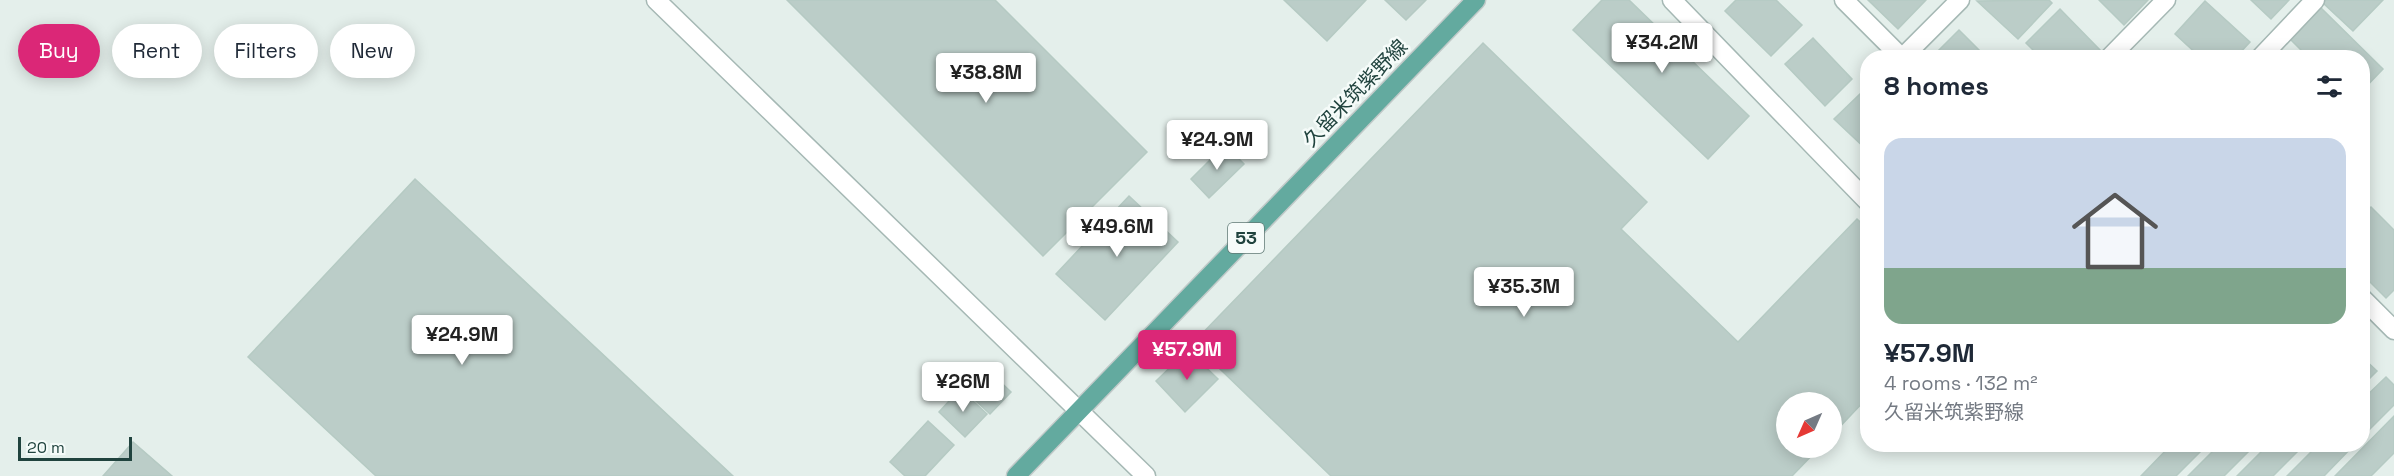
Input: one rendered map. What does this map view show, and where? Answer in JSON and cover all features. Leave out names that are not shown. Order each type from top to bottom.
[{"type":"main road","name":"久留米筑紫野線","points":[[1016,476],[1476,0]]},
{"type":"street","points":[[656,0],[1146,476]]},
{"type":"street","points":[[1672,0],[1860,194]]},
{"type":"street","points":[[1844,0],[1895,50]]},
{"type":"street","points":[[1909,50],[1960,0]]},
{"type":"street","points":[[2117,50],[2166,0]]},
{"type":"street","points":[[2268,50],[2315,0]]},
{"type":"street","points":[[2370,306],[2394,330]]},
{"type":"building","points":[[787,0],[995,0],[1147,152],[1043,256]]},
{"type":"building","points":[[1284,0],[1366,0],[1327,41]]},
{"type":"building","points":[[1385,0],[1426,0],[1406,20]]},
{"type":"building","points":[[1602,0],[1629,0],[1749,116],[1708,159],[1573,30]]},
{"type":"building","points":[[1736,0],[1776,0],[1802,25],[1771,56],[1725,11]]},
{"type":"building","points":[[1868,0],[1926,0],[1898,29]]},
{"type":"building","points":[[2049,0],[2052,3],[2018,39],[1977,1]]},
{"type":"building","points":[[2099,0],[2148,0],[2124,25]]},
{"type":"building","points":[[2251,0],[2289,0],[2271,19]]},
{"type":"building","points":[[2326,0],[2383,0],[2353,31],[2323,3]]},
{"type":"building","points":[[2205,1],[2250,42],[2243,50],[2192,50],[2175,34]]},
{"type":"building","points":[[2319,6],[2364,50],[2301,50],[2288,37]]},
{"type":"building","points":[[2060,9],[2100,50],[2033,50],[2026,43]]},
{"type":"building","points":[[1959,30],[1979,50],[1939,50]]},
{"type":"building","points":[[1813,38],[1852,79],[1825,106],[1785,64]]},
{"type":"building","points":[[1483,43],[1647,202],[1621,229],[1738,342],[1857,219],[1860,222],[1860,405],[1842,424],[1842,392],[1776,392],[1776,458],[1809,458],[1792,476],[1331,476],[1193,343]]},
{"type":"building","points":[[2370,56],[2383,69],[2370,83]]},
{"type":"building","points":[[1860,94],[1860,143],[1834,119]]},
{"type":"building","points":[[1225,145],[1244,164],[1209,198],[1191,179]]},
{"type":"building","points":[[415,179],[733,476],[376,476],[248,357]]},
{"type":"building","points":[[1129,196],[1178,242],[1105,320],[1056,274]]},
{"type":"building","points":[[2370,208],[2394,230],[2394,290],[2386,298],[2370,282]]},
{"type":"building","points":[[1188,350],[1218,379],[1185,412],[1156,381]]},
{"type":"building","points":[[2370,364],[2377,371],[2370,378]]},
{"type":"building","points":[[985,367],[1011,392],[990,414],[964,390]]},
{"type":"building","points":[[2386,377],[2394,385],[2394,405],[2370,429],[2370,392]]},
{"type":"building","points":[[960,389],[987,414],[965,437],[939,412]]},
{"type":"building","points":[[2394,416],[2394,453],[2371,476],[2335,476],[2359,452],[2370,452],[2370,440]]},
{"type":"building","points":[[928,421],[954,445],[925,476],[905,476],[890,462]]},
{"type":"building","points":[[133,442],[172,476],[103,476]]},
{"type":"building","points":[[2164,452],[2200,452],[2176,476],[2141,476]]},
{"type":"building","points":[[2212,452],[2248,452],[2224,476],[2188,476]]},
{"type":"building","points":[[2261,452],[2297,452],[2273,476],[2237,476]]},
{"type":"building","points":[[2311,452],[2347,452],[2324,476],[2287,476]]}]
